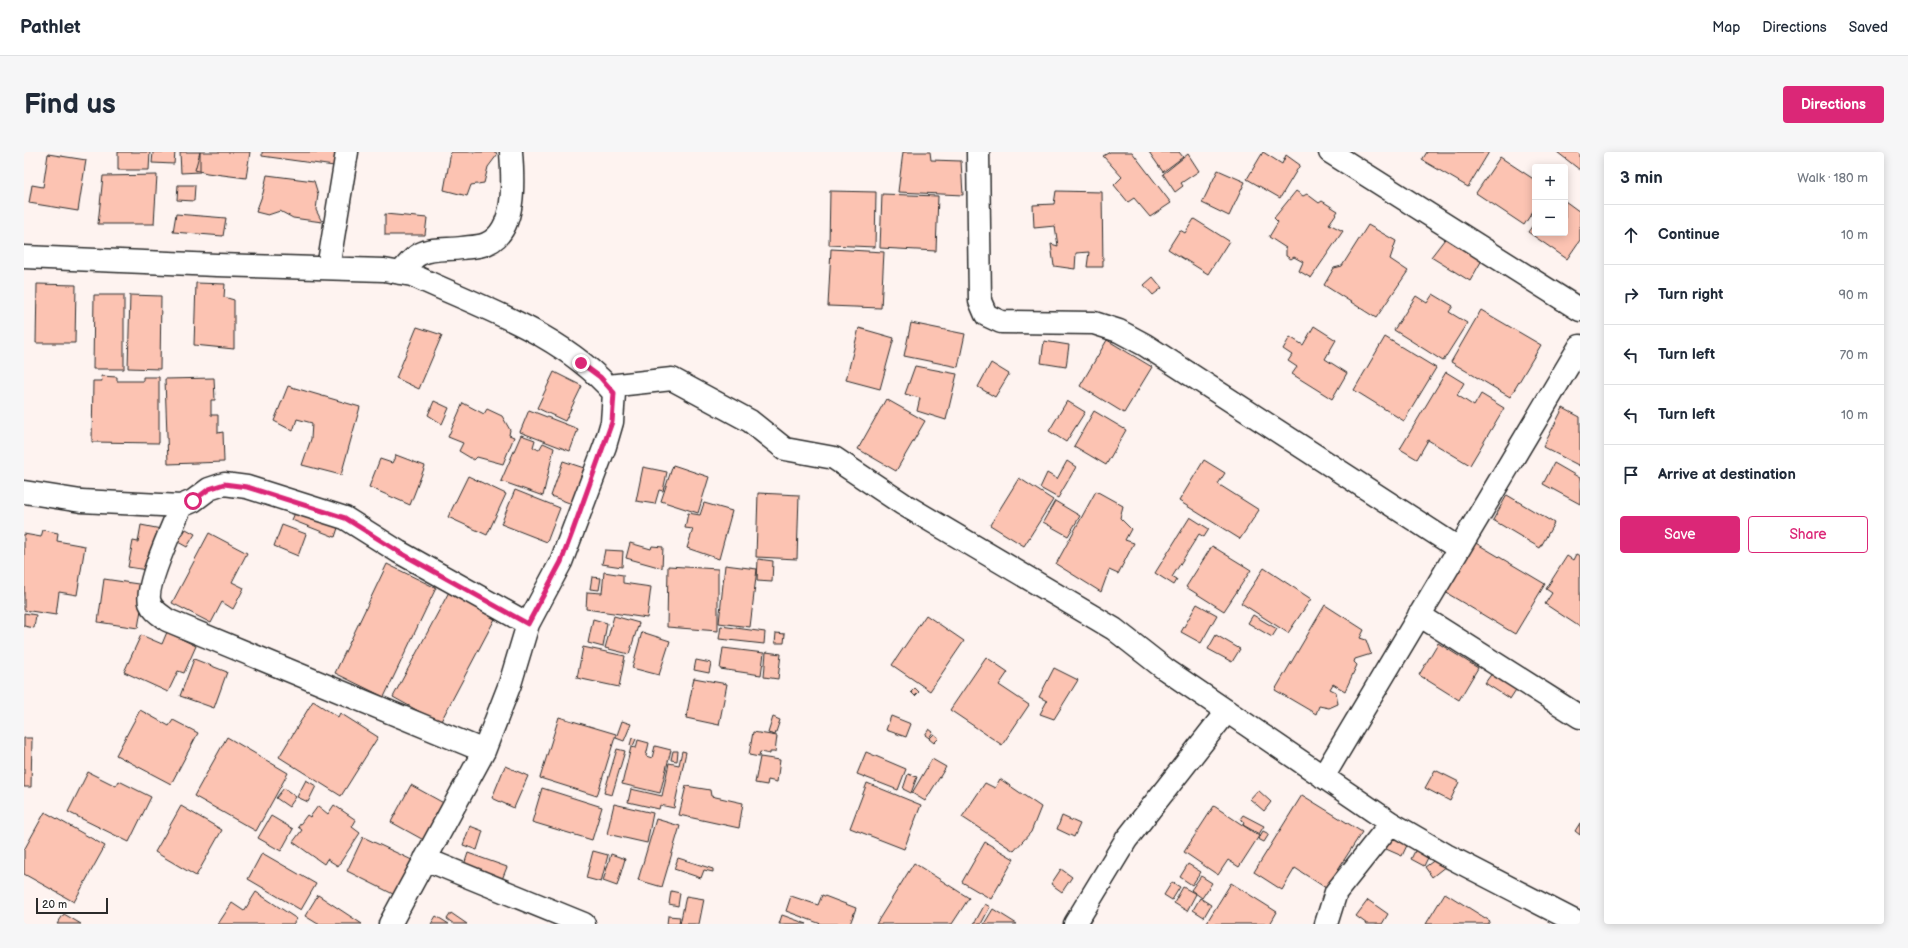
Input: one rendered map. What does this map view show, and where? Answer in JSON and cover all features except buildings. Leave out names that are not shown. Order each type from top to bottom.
[{"type":"street","points":[[328,268],[347,152]]},
{"type":"street","points":[[400,273],[418,255],[428,250],[461,248],[486,244],[499,235],[511,209],[511,152]]},
{"type":"street","points":[[978,152],[980,301],[986,315],[1001,322],[1094,323],[1118,331],[1145,345],[1458,548]]},
{"type":"street","points":[[1330,152],[1580,310]]},
{"type":"street","points":[[24,257],[217,266],[384,270],[412,275],[538,332],[600,377],[614,393],[612,422],[605,446],[561,562],[528,624],[510,684],[484,751],[390,924]]},
{"type":"street","points":[[1324,777],[1458,548],[1576,360]]},
{"type":"street","points":[[608,386],[672,379],[750,421],[785,449],[834,458],[903,504],[1114,629],[1165,670],[1391,823],[1446,855],[1580,924]]},
{"type":"street","points":[[24,492],[81,501],[181,506],[193,501],[209,489],[224,484],[247,487],[345,518],[399,552],[528,624]]},
{"type":"street","points":[[181,506],[163,547],[151,589],[149,601],[154,610],[167,620],[484,751]]},
{"type":"street","points":[[1419,615],[1580,717]]},
{"type":"street","points":[[1076,924],[1126,840],[1227,711]]},
{"type":"street","points":[[1326,924],[1336,892],[1391,823]]},
{"type":"street","points":[[425,860],[584,924]]},
{"type":"route","points":[[193,501],[209,489],[224,484],[247,487],[345,518],[399,552],[528,624],[561,562],[605,446],[612,422],[614,393],[600,377],[581,363]]}]
